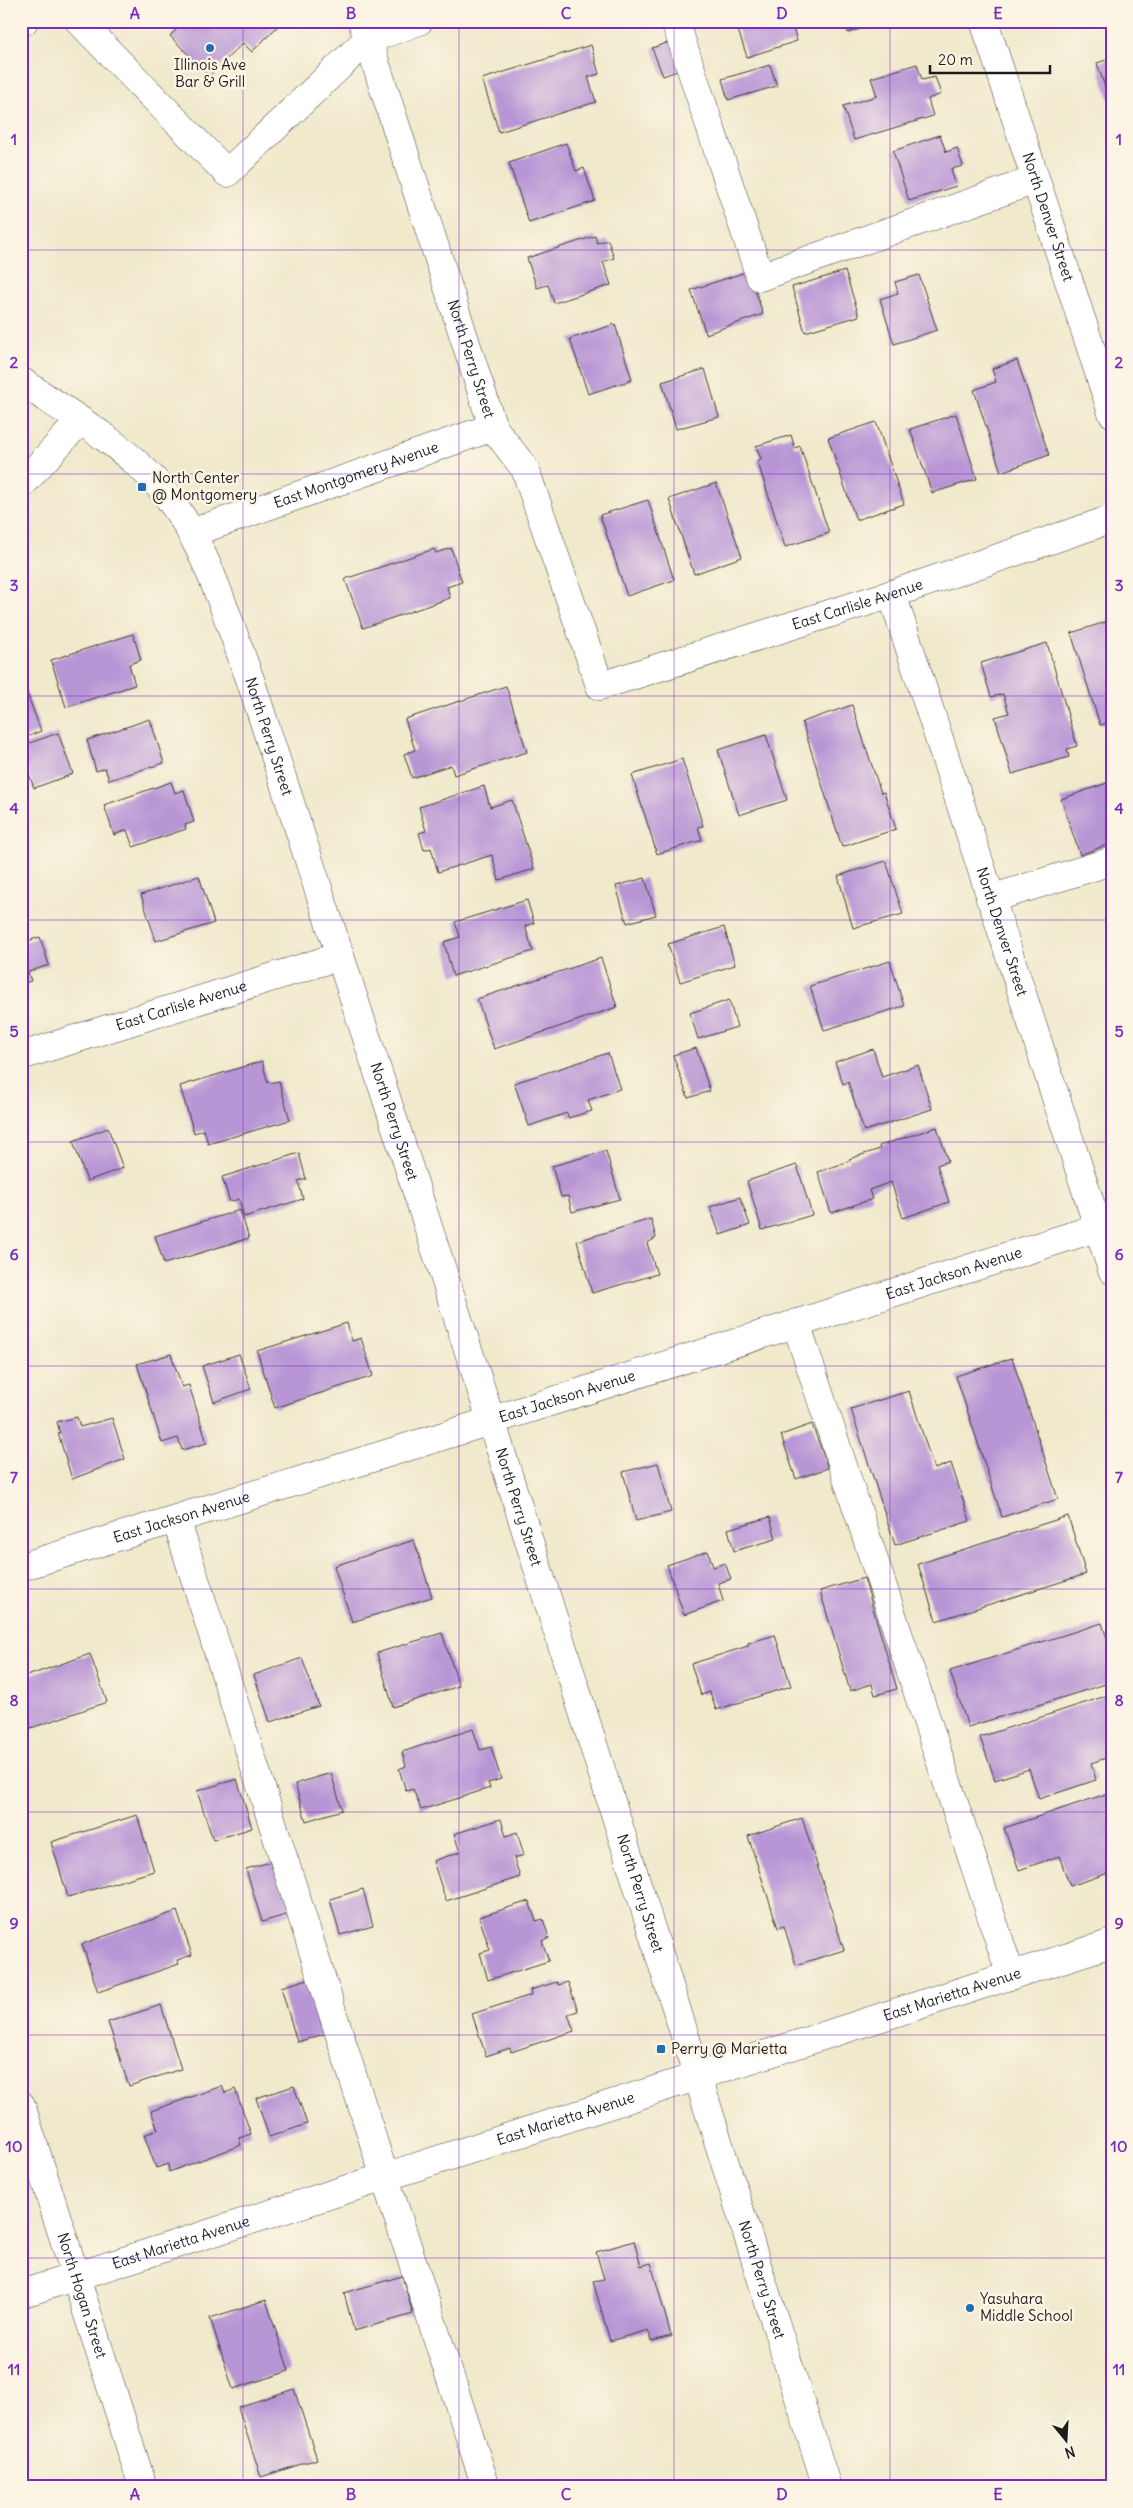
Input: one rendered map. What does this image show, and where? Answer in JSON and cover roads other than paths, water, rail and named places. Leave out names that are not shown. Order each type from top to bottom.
[{"type":"street","points":[[79,21],[228,173],[364,30],[419,21]]},
{"type":"street","points":[[675,21],[760,277],[1035,180]]},
{"type":"street","name":"North Denver Street","points":[[984,21],[1112,413]]},
{"type":"street","name":"North Perry Street","points":[[364,30],[493,427],[525,469],[600,686]]},
{"type":"street","name":"North Perry Street","points":[[21,381],[80,421],[147,473],[172,502],[191,533],[208,568],[250,682],[491,1420],[827,2487]]},
{"type":"street","points":[[22,483],[80,421]]},
{"type":"street","name":"East Montgomery Avenue","points":[[191,533],[493,427]]},
{"type":"street","name":"East Carlisle Avenue","points":[[600,686],[892,594],[1112,519]]},
{"type":"street","name":"North Denver Street","points":[[892,594],[990,899],[1105,1225],[1112,1270]]},
{"type":"street","points":[[990,899],[1112,861]]},
{"type":"street","name":"East Carlisle Avenue","points":[[21,1056],[340,956]]},
{"type":"street","name":"East Jackson Avenue","points":[[21,1567],[1105,1225]]},
{"type":"street","points":[[796,1323],[1011,1976]]},
{"type":"street","points":[[176,1519],[385,2178],[486,2487]]},
{"type":"street","name":"East Marietta Avenue","points":[[21,2294],[1112,1943]]},
{"type":"street","name":"North Hogan Street","points":[[21,2104],[143,2487]]},
{"type":"place","name":"Illinois Ave Bar & Grill","points":[[210,48]]},
{"type":"place","name":"North Center @ Montgomery","points":[[142,487]]},
{"type":"place","name":"Perry @ Marietta","points":[[661,2049]]},
{"type":"place","name":"Yasuhara Middle School","points":[[970,2308]]}]
